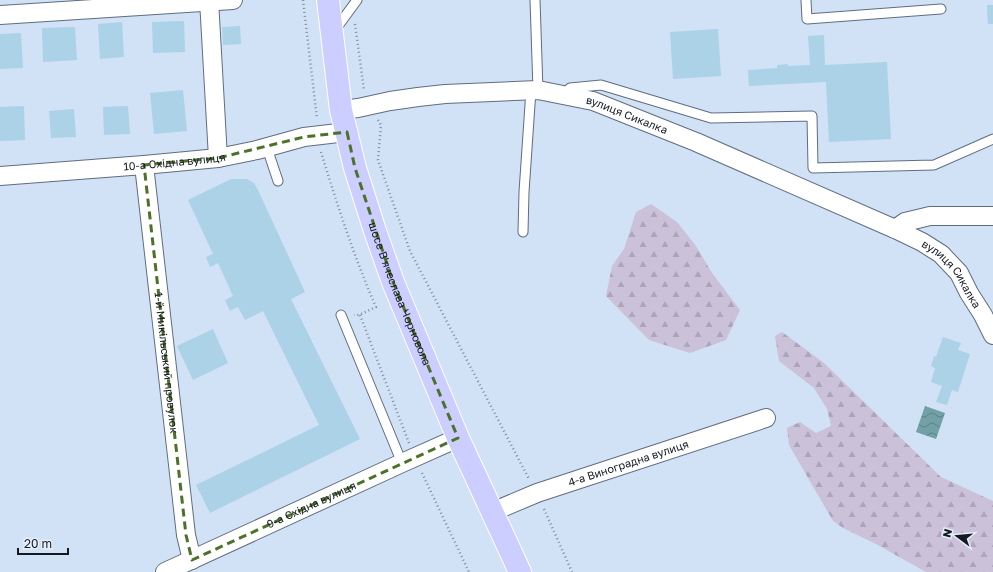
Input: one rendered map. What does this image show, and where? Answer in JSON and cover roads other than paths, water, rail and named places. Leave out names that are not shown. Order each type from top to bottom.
[{"type":"main road","name":"шосе В'ячеслава Чорновола","points":[[328,0],[341,110],[355,168],[375,231],[393,282],[458,438],[520,572]]},
{"type":"street","points":[[0,15],[233,0]]},
{"type":"street","points":[[209,1],[218,158]]},
{"type":"street","name":"вулиця Сикалка","points":[[341,110],[445,94],[534,90],[593,101],[696,142],[922,242],[941,254],[959,273],[993,335]]},
{"type":"street","name":"10-а Східна вулиця","points":[[0,176],[218,158],[267,148],[304,137],[347,132]]},
{"type":"street","name":"1-й Микільський провулок","points":[[144,165],[186,535],[192,560]]},
{"type":"street","points":[[895,229],[905,222],[930,216],[993,216]]},
{"type":"street","name":"4-а Виноградна вулиця","points":[[492,512],[537,493],[766,418]]},
{"type":"street","name":"9-а Східна вулиця","points":[[165,572],[458,438]]},
{"type":"lane","points":[[522,232],[524,192],[534,90],[535,0]]},
{"type":"lane","points":[[806,0],[807,19],[941,9]]},
{"type":"lane","points":[[332,34],[355,3]]},
{"type":"lane","points":[[564,96],[570,88],[601,85],[711,118],[812,116],[813,168],[934,165],[993,139]]},
{"type":"lane","points":[[267,148],[278,181]]},
{"type":"lane","points":[[341,315],[409,460]]},
{"type":"water","points":[[925,406],[945,413],[936,439],[916,432]]}]
